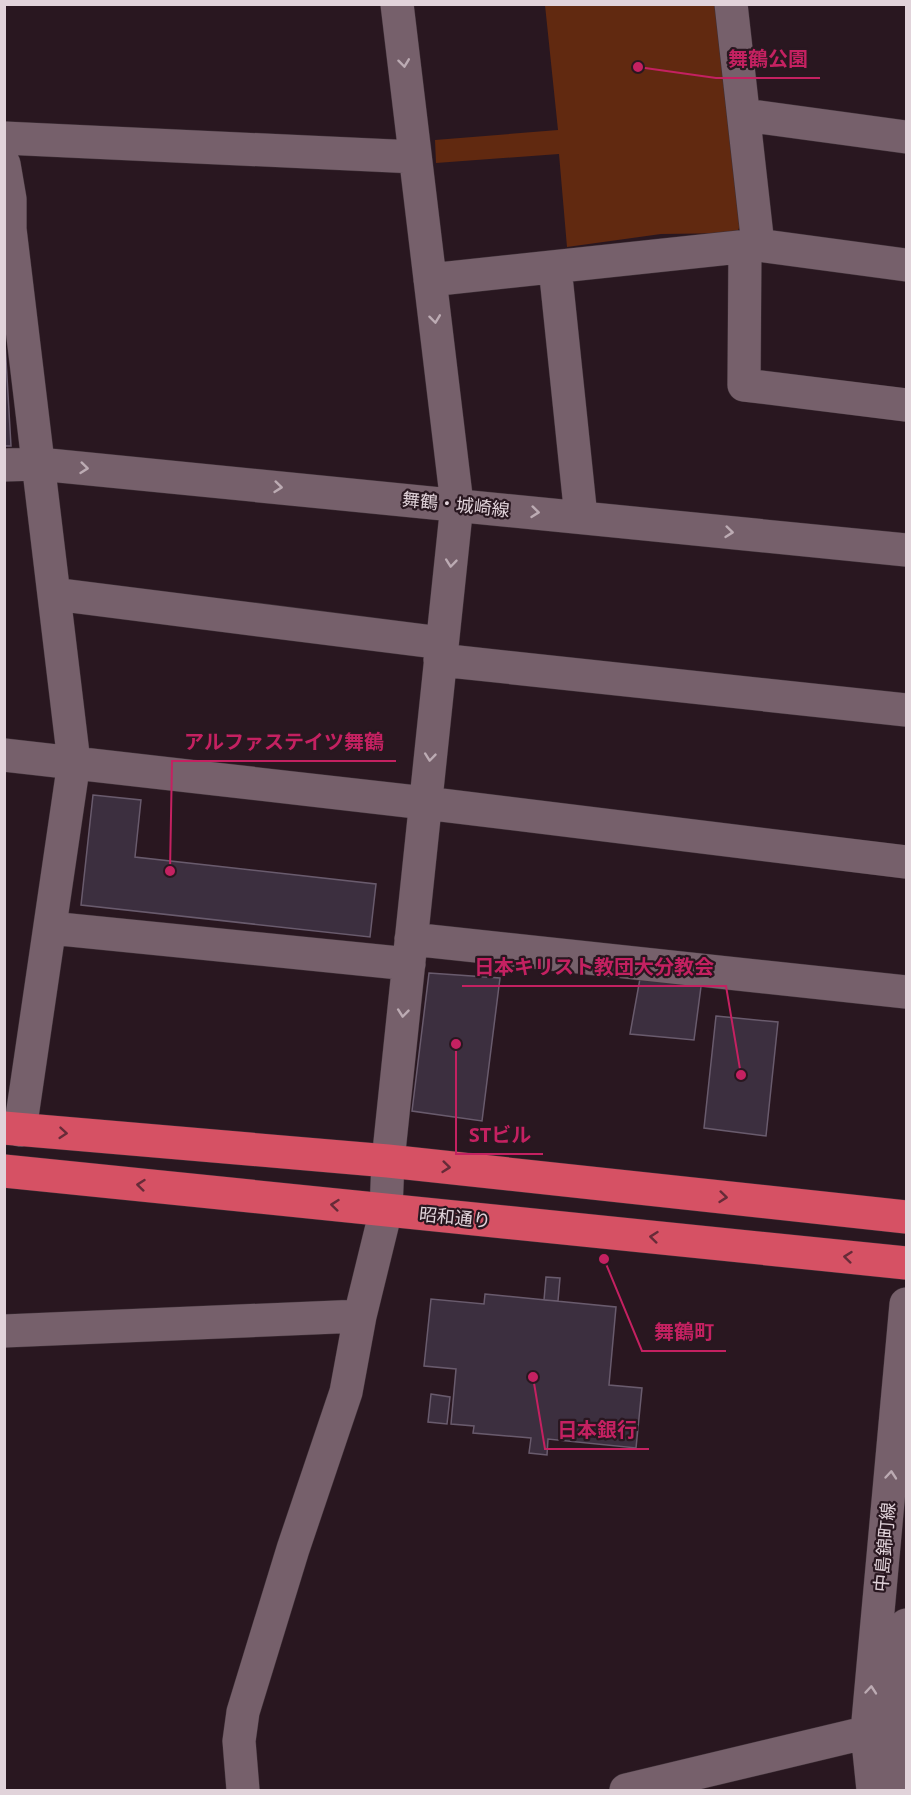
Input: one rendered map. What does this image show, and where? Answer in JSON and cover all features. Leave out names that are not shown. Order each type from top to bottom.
[{"type":"highway","points":[[12,1129],[388,1161],[906,1217]]},
{"type":"highway","name":"昭和通り","points":[[4,1171],[906,1263]]},
{"type":"street","points":[[243,1791],[238,1740],[243,1712],[293,1549],[346,1392],[360,1316],[386,1210],[388,1161],[457,504],[397,4]]},
{"type":"street","points":[[731,4],[744,115],[751,246],[744,385],[906,405]]},
{"type":"street","points":[[744,115],[906,137]]},
{"type":"street","points":[[4,138],[415,157]]},
{"type":"street","points":[[4,164],[10,199],[10,229],[74,762],[50,928],[12,1129]]},
{"type":"street","points":[[430,280],[751,246],[906,265]]},
{"type":"street","points":[[555,267],[581,517]]},
{"type":"street","name":"舞鶴・城崎線","points":[[4,465],[39,464],[906,550]]},
{"type":"street","points":[[54,594],[441,652],[906,711]]},
{"type":"street","points":[[4,755],[425,803],[906,862]]},
{"type":"street","points":[[50,928],[410,952],[906,992]]},
{"type":"street","name":"中島錦町線","points":[[900,1791],[889,1727],[906,1304]]},
{"type":"street","points":[[4,1331],[360,1316]]},
{"type":"street","name":"中島錦町線","points":[[873,1791],[889,1727],[906,1625]]},
{"type":"street","points":[[626,1791],[889,1727]]},
{"type":"shaded area","points":[[545,5],[718,5],[742,220],[737,233],[661,234],[567,247],[559,154],[436,163],[435,140],[558,130]]},
{"type":"building","points":[[4,325],[11,446],[4,446]]},
{"type":"building","points":[[93,795],[141,800],[135,857],[376,884],[370,937],[81,905]]},
{"type":"building","points":[[429,973],[500,978],[482,1121],[412,1111]]},
{"type":"building","points":[[641,973],[702,979],[694,1040],[630,1034]]},
{"type":"building","points":[[716,1016],[778,1022],[766,1136],[704,1128]]},
{"type":"building","points":[[546,1277],[560,1278],[558,1301],[544,1300]]},
{"type":"building","points":[[485,1294],[616,1307],[609,1385],[642,1388],[636,1448],[548,1439],[547,1455],[529,1453],[531,1438],[473,1433],[474,1426],[451,1424],[456,1369],[424,1366],[431,1299],[484,1304]]},
{"type":"building","points":[[431,1394],[450,1397],[447,1424],[428,1422]]},
{"type":"place","name":"舞鶴公園","points":[[638,67]]},
{"type":"place","name":"アルファステイツ舞鶴","points":[[170,871]]},
{"type":"place","name":"STビル","points":[[456,1044]]},
{"type":"place","name":"日本キリスト教団大分教会","points":[[741,1075]]},
{"type":"place","name":"舞鶴町","points":[[604,1259]]},
{"type":"place","name":"日本銀行","points":[[533,1377]]}]
